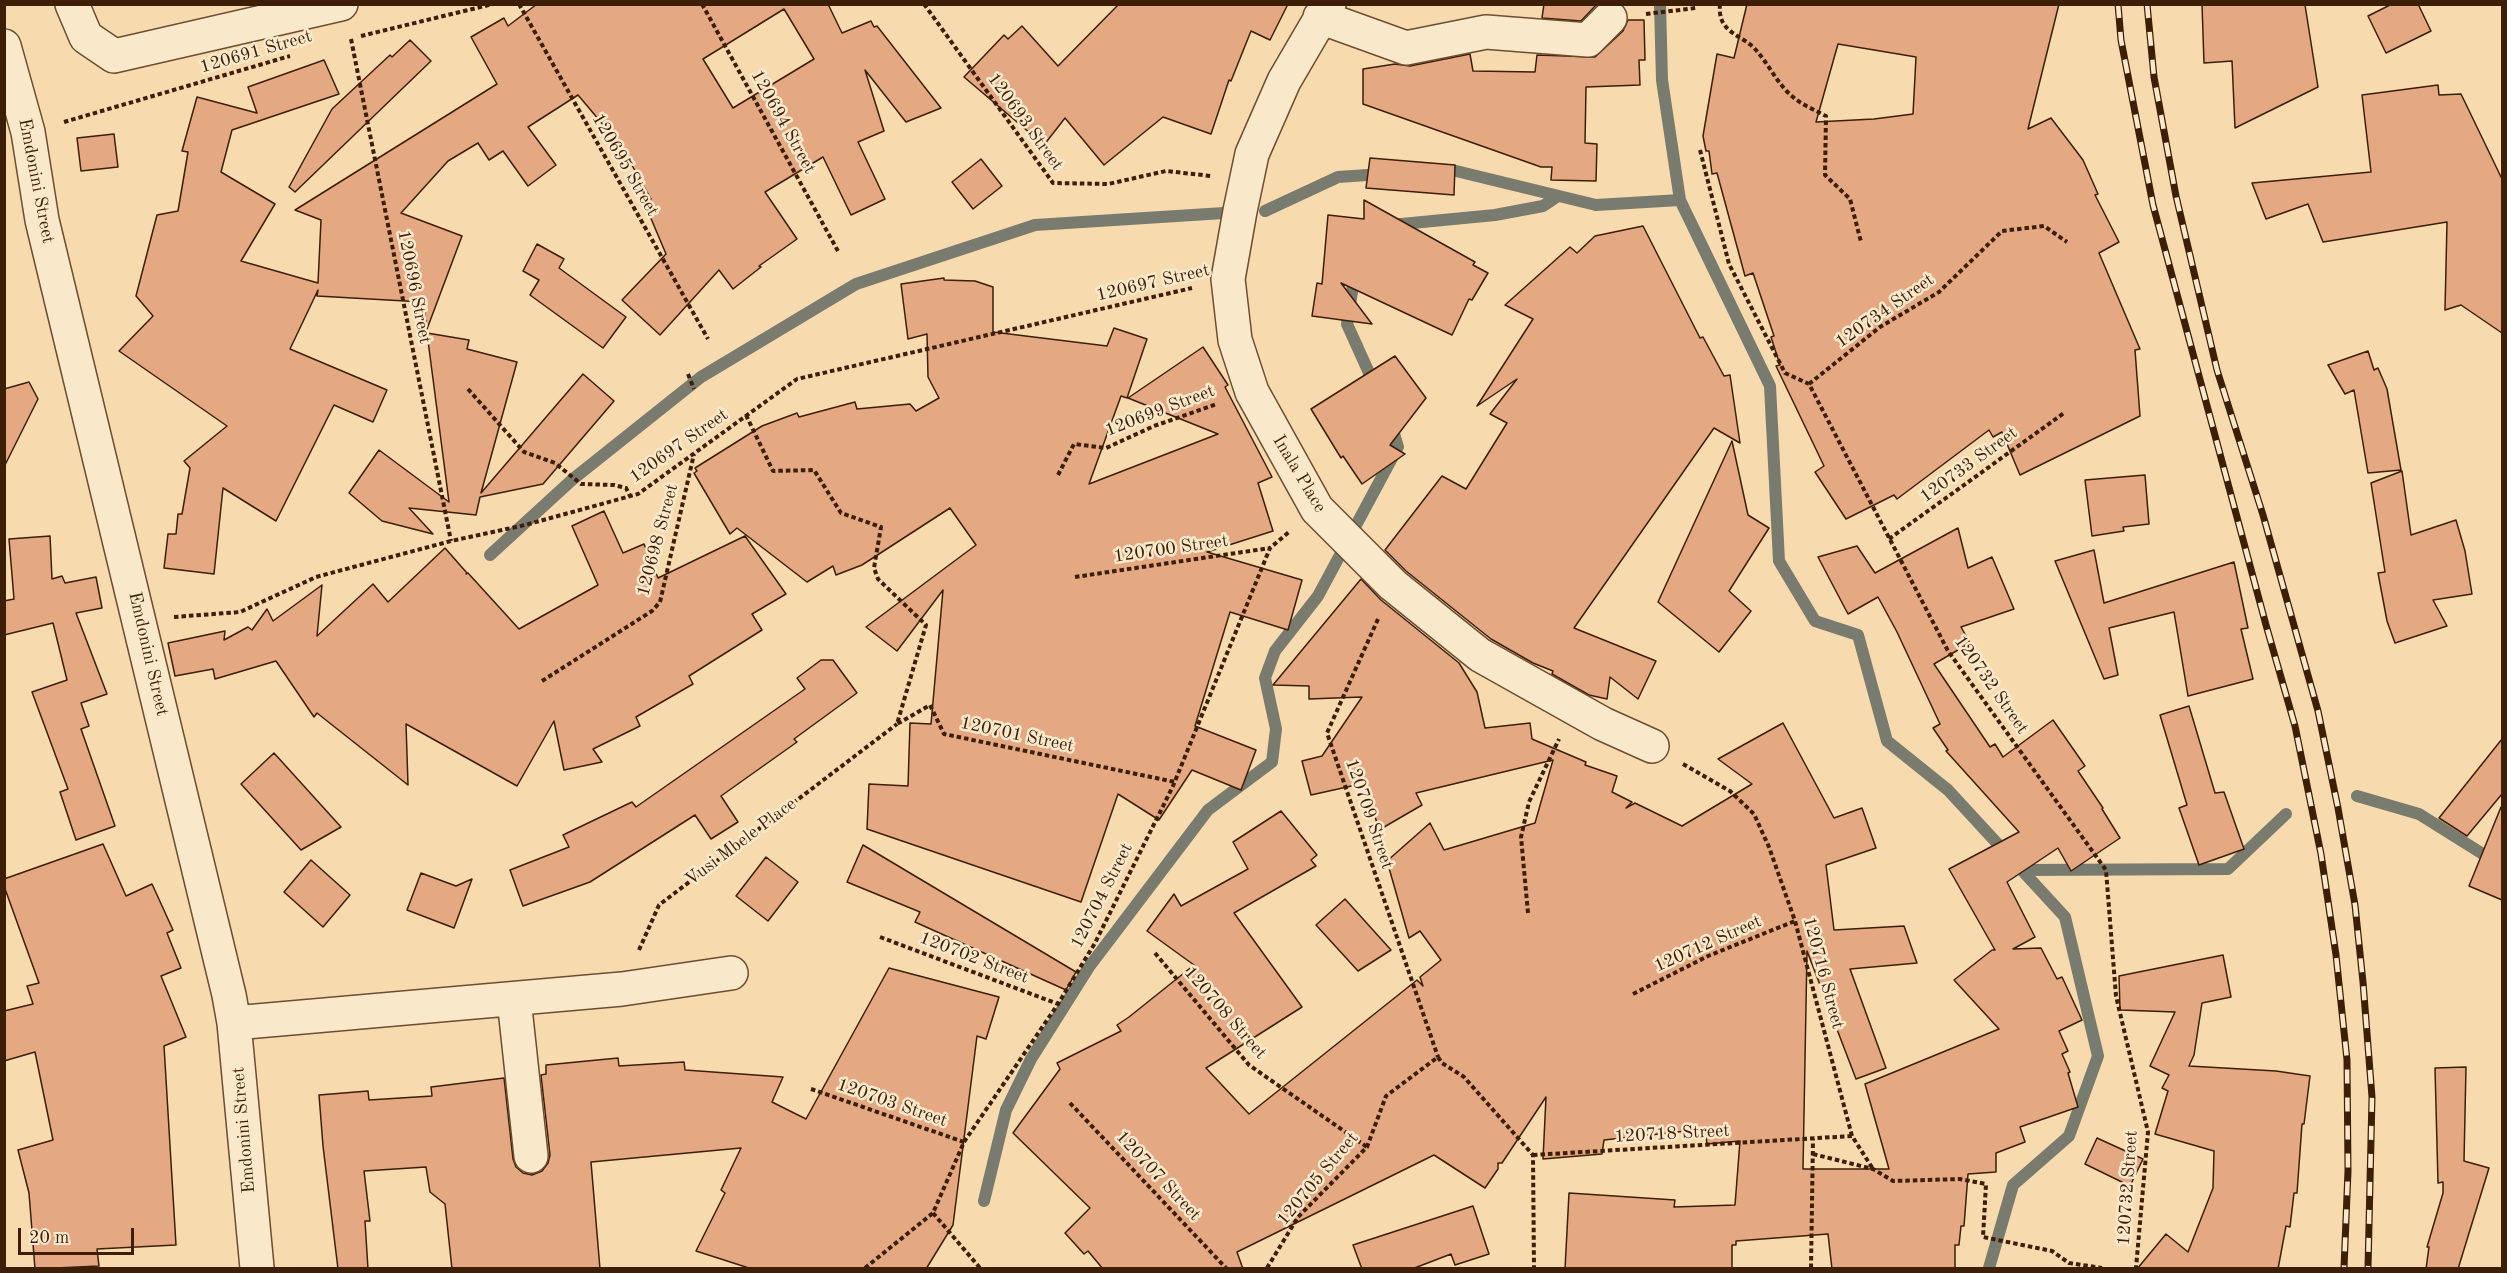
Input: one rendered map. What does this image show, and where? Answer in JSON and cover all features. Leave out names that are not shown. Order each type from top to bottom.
[{"type":"street","points":[[72,4],[86,37],[114,56],[341,4]]},
{"type":"street","points":[[1324,11],[1406,48],[1486,32],[1588,40],[1610,18]]},
{"type":"street","name":"Inala Place","points":[[1324,11],[1284,81],[1252,154],[1247,178],[1228,279],[1235,340],[1252,392],[1317,508],[1393,585],[1480,655],[1603,724],[1652,746]]},
{"type":"street","name":"Emdonini Street","points":[[4,46],[28,132],[42,220],[140,620],[234,1023],[257,1269]]},
{"type":"street","points":[[234,1023],[622,989],[731,973]]},
{"type":"street","points":[[514,999],[531,1156]]},
{"type":"path","name":"120691 Street","points":[[339,42],[493,4]]},
{"type":"path","name":"120695 Street","points":[[519,4],[708,339]]},
{"type":"path","name":"120694 Street","points":[[702,4],[839,252]]},
{"type":"path","name":"120693 Street","points":[[924,4],[1053,183],[1108,184],[1166,171],[1247,178]]},
{"type":"path","points":[[1720,4],[1720,11],[1728,31],[1755,48],[1794,97],[1826,116],[1825,175],[1850,199],[1861,242]]},
{"type":"path","points":[[1610,18],[1696,6]]},
{"type":"path","name":"120696 Street","points":[[351,38],[451,541]]},
{"type":"path","name":"120691 Street","points":[[28,132],[293,55]]},
{"type":"path","points":[[1700,150],[1730,264],[1785,373],[1809,384]]},
{"type":"path","name":"120734 Street","points":[[1809,384],[1880,327],[1939,292],[2002,231],[2044,226],[2067,242]]},
{"type":"path","name":"120697 Street","points":[[140,620],[240,612],[316,577],[639,494],[797,379],[1228,279]]},
{"type":"path","points":[[688,374],[694,389]]},
{"type":"path","name":"120732 Street","points":[[1809,384],[1948,651],[2106,870],[2116,996],[2148,1132],[2136,1269]]},
{"type":"path","points":[[468,389],[524,452],[555,463],[581,484],[614,485],[626,488],[630,496]]},
{"type":"path","name":"120699 Street","points":[[1058,475],[1074,444],[1106,448],[1154,426],[1252,392]]},
{"type":"path","name":"120733 Street","points":[[1889,538],[2064,413]]},
{"type":"path","points":[[746,415],[773,471],[814,470],[841,513],[881,527],[874,568],[878,579],[926,625],[897,724]]},
{"type":"path","name":"120698 Street","points":[[542,681],[652,611],[660,602],[694,454]]},
{"type":"path","name":"120704 Street","points":[[866,1269],[933,1213],[964,1142],[1058,1004],[1095,943],[1175,782],[1270,548],[1317,508]]},
{"type":"path","name":"120700 Street","points":[[1075,577],[1270,548]]},
{"type":"path","name":"120709 Street","points":[[1393,585],[1327,733],[1438,1057]]},
{"type":"path","name":"120701 Street","points":[[897,724],[930,705],[944,734],[1175,782]]},
{"type":"path","points":[[1528,913],[1521,837],[1530,802],[1575,709]]},
{"type":"path","name":"Vusi Mbele Place","points":[[622,989],[658,905],[897,724]]},
{"type":"path","name":"120716 Street","points":[[1652,746],[1730,791],[1754,814],[1769,847],[1796,921],[1852,1136],[1873,1169]]},
{"type":"path","name":"120712 Street","points":[[1633,994],[1708,956],[1796,921]]},
{"type":"path","name":"120702 Street","points":[[880,937],[1058,1004]]},
{"type":"path","name":"120708 Street","points":[[1155,953],[1249,1065],[1367,1147]]},
{"type":"path","points":[[1438,1057],[1442,1063],[1464,1077],[1533,1155],[1534,1269]]},
{"type":"path","name":"120705 Street","points":[[1267,1269],[1298,1217],[1367,1147],[1386,1096],[1438,1057]]},
{"type":"path","name":"120703 Street","points":[[811,1089],[964,1142]]},
{"type":"path","name":"120707 Street","points":[[1070,1102],[1226,1269]]},
{"type":"path","name":"120718 Street","points":[[1533,1155],[1852,1136]]},
{"type":"path","points":[[1811,1269],[1813,1139]]},
{"type":"path","points":[[1813,1154],[1873,1169],[1893,1181],[1960,1179],[1986,1184],[1983,1237],[2052,1251],[2069,1263],[2102,1269]]},
{"type":"path","points":[[933,1213],[980,1269]]},
{"type":"building","points":[[537,4],[828,4],[842,33],[871,21],[874,27],[877,26],[941,108],[906,122],[865,70],[884,131],[858,142],[885,199],[851,215],[823,157],[765,192],[797,239],[759,266],[761,267],[733,289],[719,270],[660,335],[622,300],[666,254],[644,202],[651,199],[621,146],[578,95],[528,127],[556,165],[528,186],[503,151],[489,160],[478,143],[448,161],[401,213],[462,236],[427,329],[423,302],[317,296],[318,290],[290,349],[387,390],[373,422],[334,405],[276,521],[223,488],[214,574],[164,568],[168,534],[176,534],[178,514],[182,514],[190,468],[184,461],[227,426],[119,351],[153,316],[136,296],[157,215],[178,211],[188,152],[182,151],[197,97],[257,113],[248,87],[324,60],[339,94],[232,130],[221,172],[275,204],[241,261],[318,283],[321,220],[295,210],[497,84],[471,37],[504,18],[508,26]],"holes":[[[784,9],[814,59],[733,108],[703,59]]]},
{"type":"building","points":[[1119,4],[1288,4],[1270,40],[1251,31],[1231,81],[1229,80],[1211,134],[1163,117],[1104,165],[1065,118],[1044,145],[964,77],[1004,35],[1008,39],[1022,26],[1058,66]]},
{"type":"building","points":[[1544,4],[1597,4],[1581,21],[1542,18]]},
{"type":"building","points":[[1747,4],[2059,4],[2028,129],[2051,118],[2083,160],[2098,194],[2095,195],[2119,242],[2099,253],[2140,349],[2135,350],[2140,416],[2020,475],[2002,432],[1993,437],[1989,430],[1897,499],[1894,495],[1846,519],[1815,472],[1824,466],[1776,366],[1780,365],[1771,337],[1774,336],[1753,273],[1745,276],[1717,173],[1712,174],[1709,151],[1706,151],[1703,136],[1717,54],[1734,58]],"holes":[[[1838,44],[1916,57],[1913,114],[1816,122]]]},
{"type":"building","points":[[2202,4],[2305,5],[2318,87],[2235,128],[2232,61],[2204,63]]},
{"type":"building","points":[[2392,4],[2418,4],[2431,31],[2386,53],[2368,16]]},
{"type":"building","points":[[1628,20],[1644,20],[1645,60],[1639,60],[1640,85],[1586,87],[1585,143],[1597,144],[1596,181],[1551,180],[1552,167],[1541,167],[1363,104],[1363,69],[1395,64],[1410,66],[1470,54],[1473,71],[1535,72],[1537,55],[1595,57],[1623,31]]},
{"type":"building","points":[[410,40],[431,61],[295,192],[289,187],[332,109],[390,55],[392,57]]},
{"type":"building","points":[[2438,85],[2439,95],[2461,94],[2502,179],[2502,333],[2461,305],[2445,310],[2447,222],[2323,242],[2308,204],[2266,219],[2252,183],[2371,172],[2362,95]]},
{"type":"building","points":[[114,134],[118,167],[81,171],[77,138]]},
{"type":"building","points":[[1370,158],[1455,165],[1454,195],[1366,188]]},
{"type":"building","points":[[981,159],[1002,186],[973,209],[952,182]]},
{"type":"building","points":[[1364,200],[1475,262],[1473,265],[1488,273],[1472,300],[1469,299],[1452,335],[1341,283],[1372,324],[1312,316],[1317,283],[1322,284],[1328,215],[1364,219]]},
{"type":"building","points":[[1643,226],[1700,338],[1703,337],[1724,376],[1730,375],[1740,443],[1714,428],[1574,628],[1656,661],[1638,699],[1610,677],[1607,699],[1589,695],[1552,674],[1553,671],[1533,663],[1491,639],[1406,571],[1385,550],[1442,476],[1466,489],[1507,423],[1490,414],[1517,379],[1477,406],[1533,319],[1505,305],[1570,247],[1577,253],[1595,236]]},
{"type":"building","points":[[537,244],[564,259],[559,268],[626,317],[603,348],[530,295],[539,280],[523,271]]},
{"type":"building","points":[[944,278],[944,280],[975,281],[993,287],[993,332],[1107,346],[1114,328],[1147,339],[1127,398],[1121,396],[1089,484],[1218,434],[1128,398],[1203,347],[1228,385],[1225,387],[1272,477],[1258,483],[1273,531],[1207,552],[1302,580],[1288,630],[1230,612],[1195,726],[1256,750],[1241,790],[1192,770],[1159,820],[1118,794],[1081,902],[867,829],[869,784],[908,786],[910,723],[931,724],[943,590],[897,651],[866,627],[976,545],[950,508],[862,565],[836,575],[833,566],[807,582],[737,528],[730,534],[694,473],[697,471],[695,468],[762,426],[797,413],[799,417],[855,402],[857,409],[910,404],[916,411],[939,398],[928,377],[927,334],[908,339],[901,284]]},
{"type":"building","points":[[427,333],[469,340],[467,349],[517,362],[481,493],[583,374],[614,401],[543,484],[480,497],[476,515],[409,508],[433,534],[382,521],[349,493],[379,450],[449,502]]},
{"type":"building","points":[[2368,351],[2374,370],[2378,368],[2387,389],[2401,470],[2368,473],[2354,390],[2345,394],[2328,365]]},
{"type":"building","points":[[1395,356],[1426,398],[1390,445],[1405,454],[1362,484],[1343,456],[1341,458],[1311,409]]},
{"type":"building","points":[[29,382],[38,399],[4,467],[4,389]]},
{"type":"building","points":[[1732,441],[1748,515],[1769,528],[1729,591],[1751,611],[1719,652],[1658,602]]},
{"type":"building","points":[[2402,471],[2411,535],[2456,520],[2465,551],[2472,594],[2433,600],[2447,626],[2395,643],[2387,621],[2378,573],[2385,572],[2371,483]]},
{"type":"building","points":[[2145,475],[2149,524],[2123,527],[2124,531],[2092,536],[2085,480]]},
{"type":"building","points":[[604,511],[623,553],[644,544],[658,578],[745,536],[786,594],[752,614],[762,630],[689,676],[693,684],[636,717],[640,726],[593,749],[602,762],[564,770],[554,721],[517,786],[406,724],[408,785],[317,713],[314,717],[276,661],[215,679],[213,669],[175,676],[168,643],[225,631],[224,640],[248,627],[252,630],[267,609],[273,621],[322,585],[317,636],[373,584],[388,602],[445,548],[466,574],[468,573],[519,629],[598,585],[572,526]]},
{"type":"building","points":[[1958,528],[1968,568],[1992,557],[2014,609],[1961,627],[1970,643],[1934,664],[1990,747],[1995,744],[2003,757],[2053,720],[2085,766],[2078,771],[2120,838],[2071,871],[2058,848],[2007,882],[2035,937],[2013,949],[2041,948],[2057,979],[2062,977],[2082,1020],[2059,1031],[2068,1051],[2062,1054],[2070,1072],[2068,1073],[2078,1107],[2020,1127],[2025,1142],[1996,1153],[1996,1172],[1968,1174],[1964,1226],[1961,1226],[1959,1245],[1955,1245],[1955,1269],[1832,1269],[1828,1234],[1736,1241],[1736,1245],[1732,1245],[1732,1269],[1565,1269],[1569,1193],[1675,1200],[1674,1207],[1735,1205],[1740,1141],[1707,1144],[1705,1129],[1604,1140],[1602,1154],[1543,1159],[1546,1097],[1502,1163],[1498,1163],[1498,1169],[1485,1188],[1434,1155],[1237,1252],[1243,1269],[1103,1269],[1088,1251],[1084,1254],[1065,1233],[1090,1208],[1013,1133],[1060,1069],[1057,1063],[1121,1031],[1117,1025],[1194,965],[1147,931],[1174,894],[1181,906],[1248,869],[1233,842],[1281,811],[1317,855],[1311,860],[1316,866],[1234,913],[1302,1007],[1206,1068],[1249,1114],[1417,980],[1423,986],[1420,977],[1441,960],[1420,931],[1409,938],[1387,861],[1430,823],[1444,850],[1535,823],[1553,760],[1416,793],[1422,805],[1379,830],[1365,783],[1311,795],[1302,761],[1322,756],[1362,697],[1309,699],[1309,686],[1273,685],[1361,579],[1381,600],[1459,663],[1477,692],[1485,728],[1530,723],[1532,739],[1586,762],[1585,765],[1617,776],[1612,792],[1632,802],[1626,808],[1635,803],[1682,826],[1752,784],[1718,759],[1783,723],[1834,818],[1862,808],[1876,848],[1826,865],[1834,930],[1904,926],[1917,963],[1850,969],[1886,1068],[1856,1079],[1807,951],[1803,1169],[1889,1169],[1865,1084],[1999,1029],[1954,980],[1995,950],[1949,869],[2019,832],[1946,751],[1948,750],[1933,728],[1940,724],[1878,597],[1848,614],[1818,557],[1857,546],[1875,573]]},
{"type":"building","points":[[50,536],[52,579],[62,576],[65,583],[96,577],[102,608],[76,613],[107,694],[81,703],[89,726],[81,729],[115,826],[76,840],[60,792],[68,789],[32,692],[67,680],[53,623],[4,635],[4,601],[14,599],[9,539]]},
{"type":"building","points":[[2094,550],[2104,603],[2234,562],[2248,628],[2241,629],[2253,679],[2188,696],[2174,612],[2109,628],[2118,675],[2104,679],[2055,561]]},
{"type":"building","points":[[821,660],[833,660],[857,693],[794,739],[797,742],[721,796],[738,822],[711,839],[695,815],[590,882],[523,906],[510,870],[569,847],[563,835],[632,802],[636,807],[805,689],[797,678]]},
{"type":"building","points":[[2189,706],[2215,793],[2224,792],[2244,849],[2199,865],[2179,808],[2187,805],[2160,715]]},
{"type":"building","points":[[2502,739],[2502,794],[2467,836],[2439,818]]},
{"type":"building","points":[[274,753],[341,827],[301,850],[241,784]]},
{"type":"building","points":[[2502,807],[2502,900],[2469,886]]},
{"type":"building","points":[[103,844],[126,896],[152,884],[173,930],[167,933],[181,968],[161,976],[186,1037],[164,1046],[176,1245],[97,1249],[99,1266],[35,1269],[29,1193],[18,1150],[53,1140],[35,1052],[4,1061],[4,1011],[33,1004],[27,986],[39,983],[4,886],[4,879]]},
{"type":"building","points":[[863,845],[1076,972],[1066,990],[915,922],[920,912],[847,882]]},
{"type":"building","points":[[766,857],[798,882],[768,921],[736,896]]},
{"type":"building","points":[[311,860],[350,895],[323,927],[284,892]]},
{"type":"building","points":[[421,873],[456,886],[472,879],[454,928],[407,910]]},
{"type":"building","points":[[1345,899],[1391,950],[1358,971],[1316,925]]},
{"type":"building","points":[[2223,955],[2231,997],[2202,1003],[2194,1055],[2189,1066],[2276,1071],[2310,1076],[2304,1124],[2302,1124],[2297,1193],[2294,1193],[2290,1227],[2286,1226],[2278,1269],[2137,1269],[2166,1234],[2188,1252],[2213,1188],[2214,1151],[2155,1134],[2168,1091],[2162,1088],[2169,1075],[2150,1066],[2175,1012],[2120,1010],[2119,976]]},
{"type":"building","points":[[889,968],[999,997],[986,1039],[977,1036],[953,1225],[926,1269],[752,1269],[696,1251],[725,1193],[721,1190],[741,1148],[591,1162],[600,1269],[452,1269],[445,1204],[430,1192],[426,1167],[364,1171],[370,1221],[365,1221],[368,1269],[338,1269],[319,1095],[368,1091],[369,1100],[432,1096],[431,1087],[504,1078],[513,1159],[516,1167],[523,1173],[532,1175],[542,1171],[550,1155],[541,1075],[546,1074],[546,1065],[618,1058],[619,1066],[684,1062],[685,1070],[783,1077],[772,1102],[806,1119]]},
{"type":"building","points":[[2466,1067],[2464,1161],[2489,1168],[2458,1269],[2426,1269],[2429,1247],[2427,1247],[2443,1193],[2443,1182],[2438,1183],[2435,1068]]},
{"type":"building","points":[[2097,1138],[2143,1159],[2130,1186],[2085,1164]]},
{"type":"building","points":[[1473,1206],[1489,1254],[1455,1265],[1451,1254],[1412,1269],[1362,1269],[1353,1245]]},
{"type":"waterway","points":[[1660,4],[1662,80],[1680,200],[1770,386],[1779,561],[1815,621],[1858,635],[1887,741],[1948,790],[2065,917],[2098,1056],[2069,1136],[2013,1185],[1989,1268]]},
{"type":"waterway","points":[[1438,171],[1452,170],[1596,205],[1680,200]]},
{"type":"waterway","points":[[1265,211],[1338,177],[1382,174]]},
{"type":"waterway","points":[[1391,225],[1495,215],[1543,206],[1558,196]]},
{"type":"waterway","points":[[490,555],[573,479],[701,377],[856,284],[1035,225],[1224,213]]},
{"type":"waterway","points":[[1355,272],[1347,324],[1375,386]]},
{"type":"waterway","points":[[984,1201],[1006,1110],[1031,1059],[1089,967],[1208,810],[1272,762],[1276,729],[1265,678],[1275,651],[1318,596],[1398,447],[1391,424]]},
{"type":"waterway","points":[[2357,796],[2419,814],[2502,866]]},
{"type":"waterway","points":[[2023,870],[2228,869],[2286,814]]},
{"type":"railway","points":[[2118,4],[2121,40],[2153,205],[2295,726],[2321,854],[2336,955],[2347,1060],[2348,1171],[2344,1268]]},
{"type":"railway","points":[[2147,4],[2154,77],[2176,196],[2217,370],[2263,515],[2318,711],[2355,905],[2372,1097],[2368,1268]]}]
